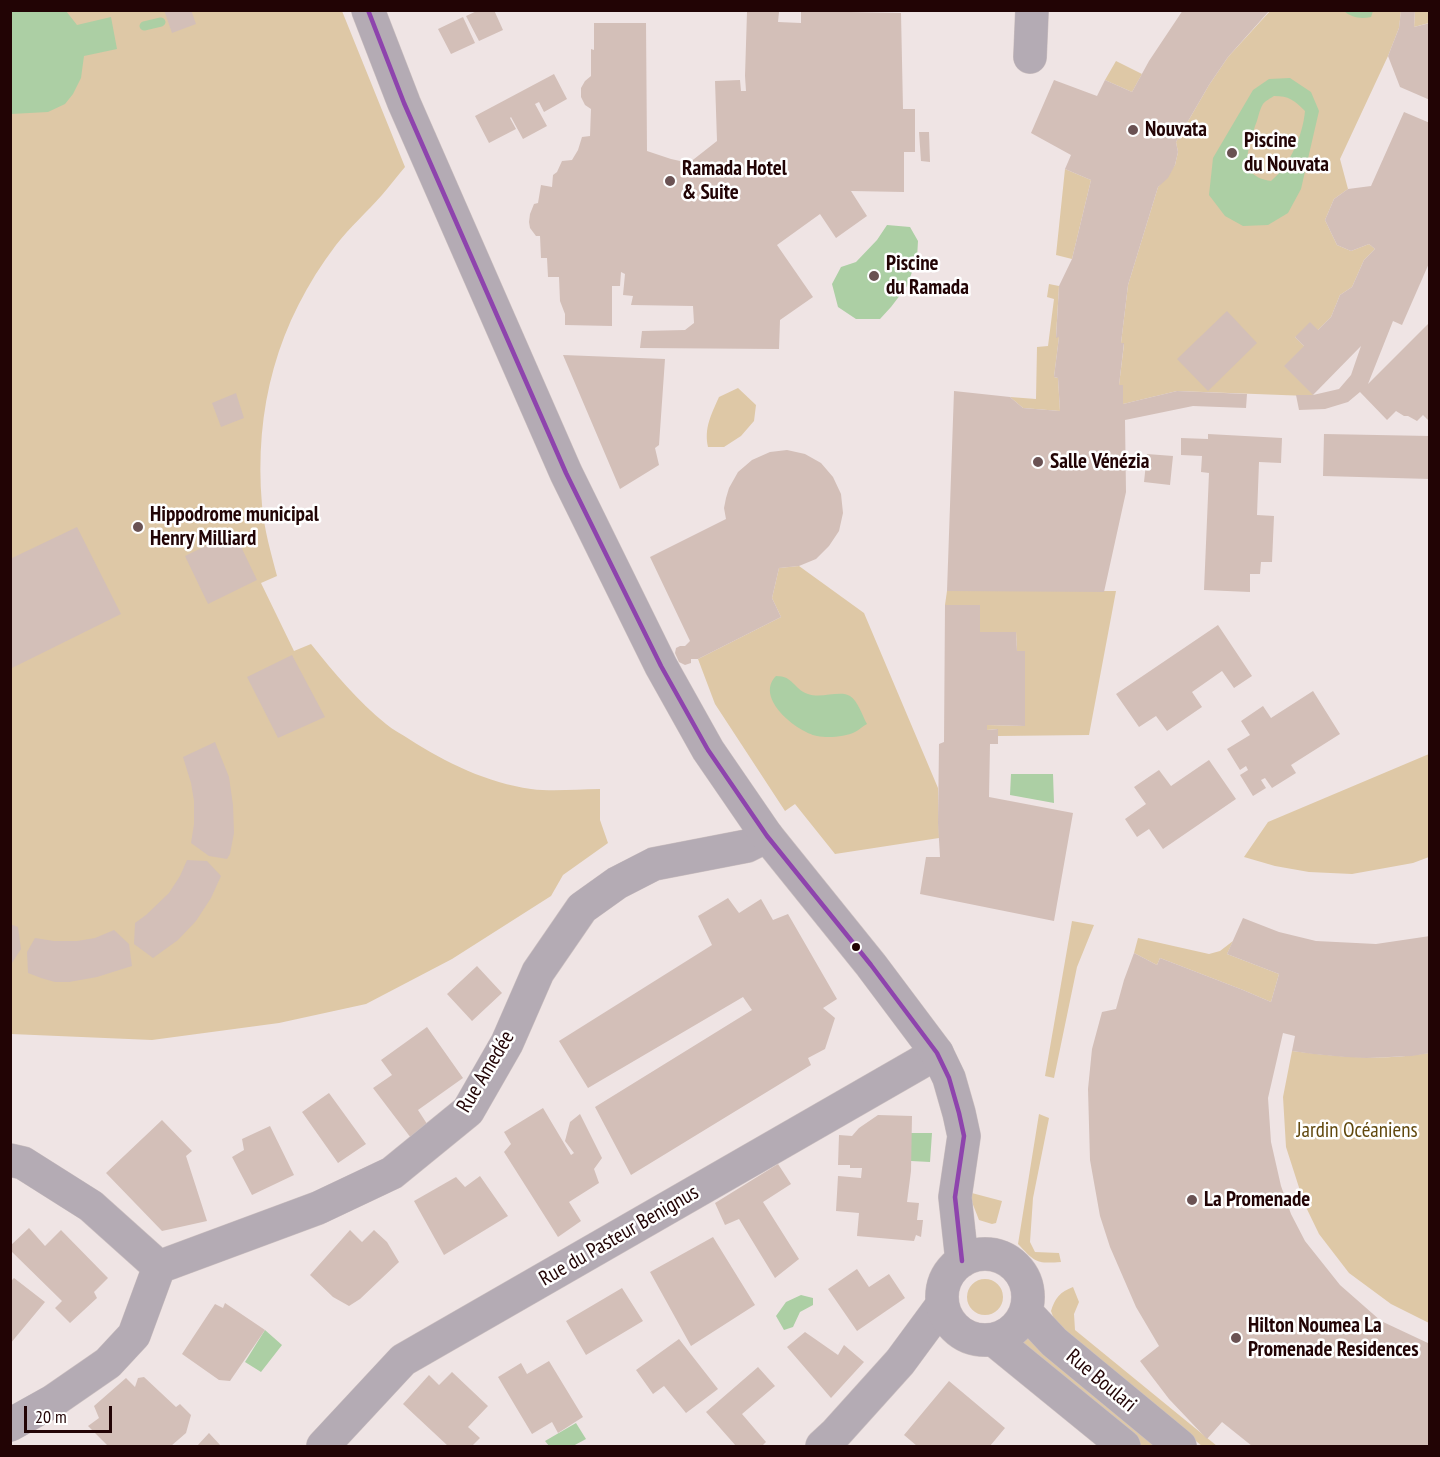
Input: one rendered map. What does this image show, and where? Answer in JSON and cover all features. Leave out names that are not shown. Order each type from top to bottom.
[{"type":"street","points":[[368,10],[404,103],[566,473],[660,666],[708,750],[767,836],[871,965],[937,1053],[949,1078],[964,1136],[955,1197],[957,1211],[976,1238],[976,1257]]},
{"type":"street","name":"Rue Amedée","points":[[159,1267],[318,1208],[392,1173],[468,1111],[507,1043],[538,972],[582,908],[617,884],[654,864],[747,846],[767,836]]},
{"type":"street","name":"Rue du Pasteur Benignus","points":[[323,1446],[403,1360],[937,1053]]},
{"type":"street","points":[[10,1160],[23,1162],[91,1206],[159,1267],[134,1335],[108,1363],[53,1401],[10,1425]]},
{"type":"street","points":[[999,1256],[1010,1262],[1019,1271],[1028,1292],[1029,1302],[1019,1325],[1008,1334],[994,1340],[981,1341],[967,1337],[955,1329],[942,1305],[945,1280],[952,1269],[976,1257],[999,1256]]},
{"type":"street","points":[[822,1446],[900,1362],[942,1305]]},
{"type":"street","name":"Rue Boulari","points":[[1026,1312],[1054,1342],[1180,1446]]},
{"type":"street","name":"Rue Boulari","points":[[994,1340],[1124,1446]]},
{"type":"green space","name":"Hippodrome municipal Henry Milliard","points":[[10,11],[342,11],[405,167],[336,245],[298,305],[285,336],[266,401],[260,469],[264,523],[277,576],[261,583],[294,651],[311,644],[328,666],[366,706],[392,728],[423,748],[468,771],[515,786],[548,790],[600,789],[600,820],[608,843],[563,875],[551,896],[452,959],[366,1004],[279,1023],[152,1040],[11,1034]]},
{"type":"green space","points":[[1270,11],[1401,11],[1399,28],[1388,56],[1340,159],[1348,189],[1334,199],[1325,220],[1337,245],[1351,251],[1369,244],[1375,249],[1364,260],[1352,287],[1340,295],[1331,317],[1318,330],[1295,337],[1304,346],[1313,395],[1177,391],[1123,404],[1123,386],[1119,385],[1128,285],[1158,187],[1175,165],[1178,152],[1176,142],[1209,85],[1228,57]]},
{"type":"green space","points":[[1415,11],[1429,11],[1429,23],[1414,27]]},
{"type":"green space","points":[[1116,61],[1142,74],[1132,92],[1105,80]]},
{"type":"green space","points":[[1065,169],[1091,180],[1072,259],[1056,255]]},
{"type":"green space","points":[[1049,284],[1059,286],[1056,337],[1059,337],[1054,377],[1058,378],[1060,411],[1023,408],[1010,397],[1036,399],[1037,347],[1048,346],[1054,299],[1047,297]]},
{"type":"green space","points":[[738,388],[756,405],[754,421],[741,436],[724,447],[708,447],[708,428],[719,397]]},
{"type":"green space","points":[[799,566],[864,613],[938,788],[939,838],[835,854],[795,804],[785,811],[715,704],[698,659],[781,617],[772,598],[779,568]]},
{"type":"green space","points":[[947,591],[1116,591],[1089,735],[998,736],[997,729],[987,730],[987,725],[1025,726],[1025,651],[1017,651],[1016,632],[980,632],[979,605],[945,605]]},
{"type":"green space","points":[[1429,754],[1429,857],[1413,863],[1352,874],[1309,872],[1244,857],[1268,822]]},
{"type":"green space","points":[[1072,921],[1094,925],[1077,967],[1054,1078],[1045,1076]]},
{"type":"green space","points":[[1138,938],[1209,954],[1220,951],[1233,941],[1227,954],[1279,974],[1271,1002],[1160,958],[1157,965],[1134,953]]},
{"type":"green space","name":"Jardin Océaniens","points":[[1292,1051],[1361,1057],[1394,1057],[1429,1053],[1429,1323],[1391,1304],[1349,1273],[1319,1234],[1304,1203],[1286,1147],[1283,1097]]},
{"type":"green space","points":[[1039,1114],[1049,1118],[1033,1198],[1030,1242],[1035,1252],[1059,1253],[1061,1262],[1041,1262],[1028,1255],[1018,1244]]},
{"type":"green space","points":[[968,1192],[1002,1201],[996,1223],[979,1220]]},
{"type":"green space","points":[[985,1279],[998,1284],[1003,1297],[998,1310],[985,1315],[972,1310],[967,1297],[972,1284]]},
{"type":"green space","points":[[1073,1287],[1079,1302],[1074,1314],[1075,1330],[1217,1446],[1202,1446],[1057,1328],[1051,1311],[1061,1293]]},
{"type":"green space","points":[[1028,1332],[1169,1446],[1141,1446],[1017,1345]]},
{"type":"shaded area","points":[[10,11],[66,11],[77,25],[111,17],[117,49],[84,56],[81,78],[65,104],[48,112],[11,114]]},
{"type":"shaded area","points":[[1344,11],[1373,11],[1371,17],[1364,18],[1353,17]]},
{"type":"shaded area","name":"Piscine du Nouvata","points":[[1290,78],[1311,92],[1319,111],[1301,189],[1288,213],[1268,225],[1243,226],[1225,216],[1209,195],[1213,158],[1253,90],[1269,79]],"holes":[[[1274,96],[1291,99],[1305,111],[1302,130],[1290,158],[1271,181],[1253,174],[1249,168],[1248,153],[1262,106]]]},
{"type":"shaded area","name":"Piscine du Ramada","points":[[887,225],[910,227],[918,241],[917,258],[907,286],[880,319],[856,319],[838,307],[832,284],[841,267],[856,262],[877,240]]},
{"type":"shaded area","points":[[776,676],[790,680],[808,694],[819,696],[846,694],[850,696],[858,705],[867,724],[851,734],[831,737],[817,736],[799,728],[789,721],[774,704],[770,694],[771,685]]},
{"type":"shaded area","points":[[1011,774],[1053,774],[1054,803],[1010,795]]},
{"type":"shaded area","points":[[911,1133],[932,1133],[930,1162],[911,1161]]},
{"type":"shaded area","points":[[801,1295],[813,1298],[813,1305],[800,1312],[793,1327],[784,1330],[776,1316],[786,1302]]},
{"type":"shaded area","points":[[265,1330],[282,1345],[261,1372],[245,1362]]},
{"type":"shaded area","points":[[576,1423],[586,1439],[573,1446],[549,1446],[545,1441]]},
{"type":"building","points":[[164,10],[191,10],[196,24],[172,33]]},
{"type":"building","points":[[479,10],[494,10],[503,30],[479,41],[466,16]]},
{"type":"building","points":[[1183,10],[1270,10],[1228,57],[1176,142],[1178,152],[1175,165],[1168,178],[1158,187],[1128,285],[1119,385],[1123,385],[1123,404],[1177,391],[1247,394],[1246,408],[1193,406],[1125,420],[1126,492],[1104,592],[947,591],[954,391],[1010,397],[1023,408],[1060,411],[1058,378],[1054,377],[1059,337],[1056,338],[1059,286],[1072,259],[1091,180],[1065,169],[1071,155],[1031,133],[1054,80],[1097,96],[1105,80],[1132,92],[1149,61]]},
{"type":"building","points":[[1401,10],[1415,10],[1414,27],[1430,23],[1430,100],[1400,87],[1388,56],[1399,28]]},
{"type":"building","points":[[801,11],[901,13],[903,109],[915,109],[915,152],[904,152],[904,192],[851,191],[867,216],[836,238],[820,214],[777,245],[813,297],[780,320],[779,349],[640,348],[642,331],[685,330],[694,323],[693,306],[631,305],[633,296],[623,295],[625,274],[621,272],[620,286],[612,286],[612,326],[565,325],[565,314],[560,301],[559,277],[548,277],[547,258],[541,258],[540,236],[536,236],[529,222],[534,204],[538,203],[541,185],[552,187],[553,175],[562,161],[572,160],[582,137],[590,136],[591,109],[585,105],[581,97],[581,88],[591,76],[594,23],[646,23],[647,151],[689,163],[717,141],[715,81],[740,80],[741,91],[746,91],[747,12],[779,12],[778,22],[801,23]]},
{"type":"building","points":[[463,17],[475,43],[451,54],[438,29]]},
{"type":"building","points":[[554,74],[567,99],[544,112],[539,102],[535,104],[547,126],[523,139],[511,117],[516,129],[489,143],[475,116]]},
{"type":"building","points":[[1404,112],[1430,123],[1430,261],[1402,325],[1393,321],[1368,384],[1430,322],[1430,422],[1423,415],[1417,421],[1396,411],[1387,420],[1360,392],[1348,402],[1325,409],[1299,410],[1296,395],[1313,395],[1284,366],[1304,346],[1295,337],[1310,322],[1318,330],[1331,317],[1340,295],[1352,287],[1364,260],[1375,249],[1369,244],[1351,251],[1337,245],[1325,220],[1334,199],[1348,189],[1371,186]],"holes":[[[1361,346],[1351,375],[1339,389],[1313,395]]]},
{"type":"building","points":[[919,132],[929,132],[930,162],[921,161]]},
{"type":"building","points":[[1227,311],[1257,343],[1208,391],[1177,359]]},
{"type":"building","points":[[563,355],[665,359],[659,445],[655,448],[659,465],[620,489]]},
{"type":"building","points":[[236,393],[244,418],[221,427],[212,403]]},
{"type":"building","points":[[1208,434],[1282,438],[1281,463],[1259,462],[1257,515],[1274,516],[1272,562],[1261,562],[1260,574],[1250,574],[1250,592],[1204,590],[1209,473],[1201,472],[1202,456],[1181,455],[1181,438],[1208,439]]},
{"type":"building","points":[[1324,434],[1430,436],[1430,479],[1323,476]]},
{"type":"building","points":[[787,450],[805,454],[821,463],[833,477],[841,494],[843,513],[839,531],[816,559],[799,566],[779,568],[772,598],[781,617],[698,659],[691,659],[691,663],[685,665],[679,662],[675,653],[676,648],[685,646],[690,641],[650,557],[726,519],[724,508],[726,498],[738,472],[752,460],[770,452]]},
{"type":"building","points":[[1147,454],[1173,456],[1170,485],[1144,482]]},
{"type":"building","points":[[77,527],[121,614],[10,669],[10,559]]},
{"type":"building","points":[[234,532],[257,580],[208,604],[185,556]]},
{"type":"building","points":[[945,605],[980,605],[980,632],[1016,632],[1017,651],[1025,651],[1025,726],[987,725],[987,730],[998,729],[998,744],[990,744],[989,797],[1073,813],[1054,921],[920,894],[926,857],[940,857],[939,744],[944,742]]},
{"type":"building","points":[[1218,625],[1252,676],[1234,688],[1222,671],[1192,692],[1202,707],[1167,731],[1156,716],[1139,727],[1116,694]]},
{"type":"building","points":[[292,655],[325,717],[278,738],[247,677]]},
{"type":"building","points":[[1313,691],[1340,734],[1291,765],[1296,773],[1272,788],[1265,778],[1261,780],[1266,788],[1253,796],[1240,775],[1248,770],[1246,766],[1240,770],[1227,749],[1250,735],[1241,721],[1263,706],[1271,718]]},
{"type":"building","points":[[215,742],[229,777],[233,805],[234,833],[227,859],[209,856],[191,843],[194,801],[183,757]]},
{"type":"building","points":[[1209,760],[1236,799],[1163,849],[1149,829],[1137,837],[1125,819],[1146,804],[1134,787],[1159,770],[1171,786]]},
{"type":"building","points":[[187,860],[207,861],[221,876],[211,898],[196,921],[178,940],[153,958],[134,944],[135,923],[169,893]]},
{"type":"building","points":[[728,898],[739,913],[761,899],[773,920],[788,914],[837,999],[823,1008],[835,1018],[825,1049],[808,1058],[811,1065],[631,1175],[595,1107],[752,1010],[743,997],[588,1088],[559,1041],[712,945],[698,916]]},
{"type":"building","name":"La Promenade","points":[[1243,918],[1279,932],[1316,941],[1376,944],[1430,936],[1430,1053],[1366,1058],[1313,1054],[1292,1051],[1295,1036],[1283,1033],[1268,1098],[1271,1142],[1281,1186],[1291,1214],[1305,1241],[1340,1285],[1381,1321],[1430,1344],[1430,1446],[1252,1446],[1222,1422],[1207,1439],[1169,1399],[1140,1361],[1159,1346],[1136,1307],[1110,1247],[1100,1216],[1090,1160],[1088,1089],[1092,1049],[1102,1012],[1116,1009],[1134,953],[1157,965],[1160,958],[1271,1002],[1279,974],[1227,954]]},
{"type":"building","points":[[10,924],[18,927],[21,949],[10,966]]},
{"type":"building","points":[[114,930],[129,944],[132,966],[97,977],[69,982],[55,982],[28,973],[27,952],[35,938],[77,941],[95,938]]},
{"type":"building","points":[[477,966],[502,993],[472,1021],[447,994]]},
{"type":"building","points":[[427,1027],[463,1078],[418,1110],[431,1130],[414,1142],[373,1088],[392,1075],[381,1060]]},
{"type":"building","points":[[329,1093],[366,1144],[338,1163],[302,1112]]},
{"type":"building","points":[[543,1108],[571,1155],[574,1153],[565,1141],[570,1122],[580,1114],[602,1158],[594,1169],[599,1183],[569,1202],[581,1221],[558,1237],[504,1152],[511,1144],[504,1132]]},
{"type":"building","points":[[878,1115],[912,1116],[911,1171],[907,1202],[919,1203],[917,1220],[923,1220],[921,1237],[916,1235],[914,1241],[857,1236],[859,1213],[836,1211],[838,1176],[861,1178],[862,1168],[838,1165],[839,1135],[852,1136],[859,1128]]},
{"type":"building","points":[[162,1120],[192,1151],[186,1156],[207,1221],[162,1231],[106,1173]]},
{"type":"building","points":[[270,1126],[294,1175],[252,1195],[232,1157],[244,1150],[242,1139]]},
{"type":"building","points":[[778,1164],[791,1184],[763,1202],[799,1259],[775,1278],[739,1219],[725,1225],[715,1203]]},
{"type":"building","points":[[480,1176],[508,1216],[444,1255],[414,1201],[456,1177],[465,1187]]},
{"type":"building","points":[[29,1228],[45,1246],[61,1230],[108,1278],[94,1292],[97,1298],[70,1323],[55,1308],[62,1301],[10,1250],[10,1246]]},
{"type":"building","points":[[350,1230],[362,1242],[374,1230],[387,1242],[399,1262],[360,1299],[349,1306],[333,1297],[310,1275]]},
{"type":"building","points":[[713,1237],[755,1305],[691,1346],[650,1272]]},
{"type":"building","points":[[857,1269],[869,1287],[889,1274],[905,1298],[857,1331],[828,1289]]},
{"type":"building","points":[[14,1278],[45,1302],[10,1344],[10,1282]]},
{"type":"building","points":[[622,1288],[643,1321],[586,1355],[566,1321]]},
{"type":"building","points":[[225,1303],[265,1330],[230,1381],[219,1380],[182,1354],[215,1304],[223,1308]]},
{"type":"building","points":[[805,1332],[838,1355],[844,1345],[864,1362],[831,1398],[787,1347]]},
{"type":"building","points":[[679,1339],[718,1389],[686,1413],[664,1386],[653,1394],[636,1370]]},
{"type":"building","points":[[549,1361],[583,1417],[558,1433],[552,1422],[532,1434],[498,1377],[521,1363],[527,1374]]},
{"type":"building","points":[[758,1367],[775,1386],[742,1414],[766,1442],[762,1446],[736,1446],[706,1412]]},
{"type":"building","points":[[452,1372],[488,1406],[468,1427],[480,1438],[472,1446],[448,1446],[403,1404],[429,1375],[439,1385]]},
{"type":"building","points":[[144,1377],[176,1407],[180,1404],[191,1415],[186,1433],[171,1446],[108,1446],[88,1426],[99,1418],[94,1406],[126,1378],[135,1387],[138,1378]]},
{"type":"building","points":[[949,1381],[1005,1428],[990,1446],[917,1446],[904,1435]]},
{"type":"building","points":[[209,1433],[221,1446],[197,1446]]},
{"type":"waterway","points":[[144,26],[161,22]]},
{"type":"transit line","points":[[368,10],[404,103],[566,473],[661,666],[708,750],[767,836],[871,965],[937,1053],[949,1078],[964,1136],[955,1197],[962,1261]]},
{"type":"place","name":"Nouvata","points":[[1133,130]]},
{"type":"place","name":"Piscine du Nouvata","points":[[1232,153]]},
{"type":"place","name":"Ramada Hotel & Suite","points":[[670,181]]},
{"type":"place","name":"Piscine du Ramada","points":[[874,276]]},
{"type":"place","name":"Salle Vénézia","points":[[1038,462]]},
{"type":"place","name":"Hippodrome municipal Henry Milliard","points":[[138,527]]},
{"type":"place","name":"La Promenade","points":[[1192,1200]]},
{"type":"place","name":"Hilton Noumea La Promenade Residences","points":[[1236,1338]]}]
